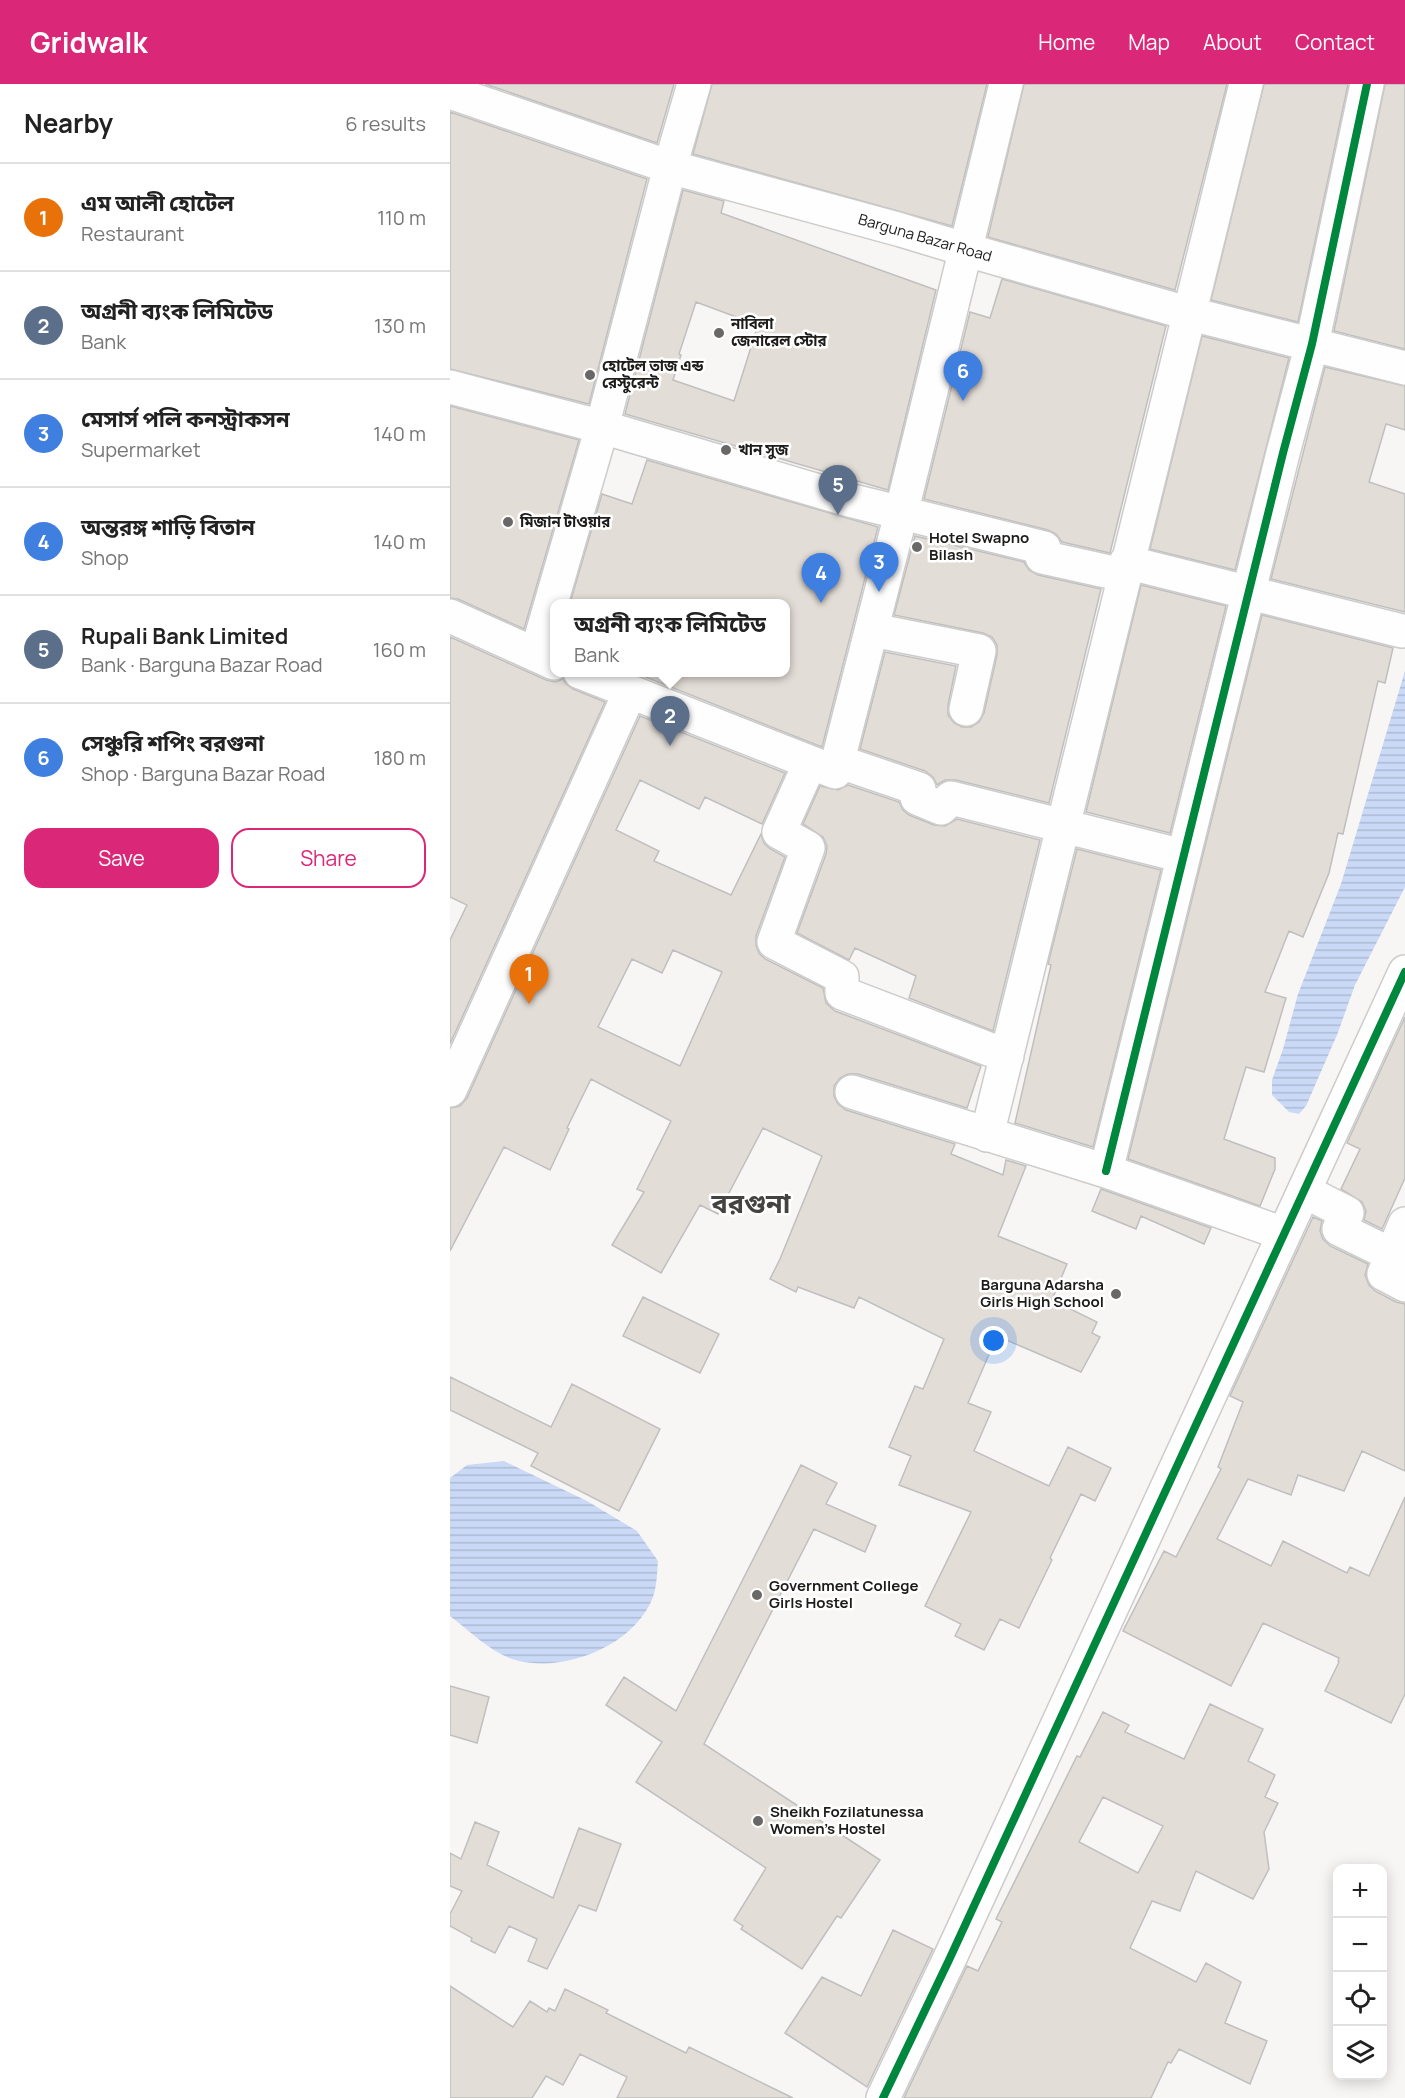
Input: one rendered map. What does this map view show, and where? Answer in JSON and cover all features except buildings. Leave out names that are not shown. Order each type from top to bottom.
[{"type":"street","points":[[560,599],[602,427],[694,84]]},
{"type":"street","points":[[1006,84],[872,630],[824,762],[779,832],[808,848],[774,942],[842,977],[842,993],[1006,1056]]},
{"type":"street","points":[[987,1135],[1064,826],[1124,569],[1246,84]]},
{"type":"street","points":[[1106,1171],[1312,344],[1367,84]]},
{"type":"street","name":"Barguna Bazar Road","points":[[450,92],[670,167],[857,217],[1188,313],[1405,368]]},
{"type":"street","points":[[450,387],[602,427],[849,500],[1044,548],[1042,558],[1124,569],[1250,593],[1402,631]]},
{"type":"street","points":[[450,616],[545,659],[550,639]]},
{"type":"street","points":[[872,630],[978,651],[966,709]]},
{"type":"street","points":[[592,677],[824,762],[919,789],[917,798],[941,808],[951,798],[1183,856]]},
{"type":"street","points":[[454,1070],[630,692]]},
{"type":"street","points":[[883,2098],[954,1950],[1405,972]]},
{"type":"street","points":[[852,1092],[1106,1171],[1284,1234]]},
{"type":"street","points":[[1304,1191],[1347,1213],[1339,1229],[1392,1255]]},
{"type":"street","points":[[1405,1224],[1384,1274],[1405,1285]]},
{"type":"water","points":[[1405,671],[1405,887],[1355,985],[1337,1035],[1306,1106],[1299,1114],[1289,1112],[1272,1095],[1272,1080],[1298,994],[1341,884]]},
{"type":"water","points":[[504,1461],[587,1501],[637,1531],[658,1561],[653,1597],[644,1614],[631,1629],[597,1651],[558,1662],[519,1661],[500,1654],[450,1616],[450,1478],[467,1465]]},
{"type":"cycle path","points":[[1106,1171],[1312,344],[1367,84]]},
{"type":"cycle path","points":[[883,2098],[949,1960],[1405,972]]},
{"type":"place","name":"নাবিলা জেনারেল স্টোর","points":[[719,333]]},
{"type":"place","name":"হোটেল তাজ এন্ড রেস্টুরেন্ট","points":[[590,375]]},
{"type":"place","name":"সেঞ্চুরি শপিং বরগুনা","points":[[963,401]]},
{"type":"place","name":"খান সুজ","points":[[726,450]]},
{"type":"place","name":"Rupali Bank Limited","points":[[838,515]]},
{"type":"place","name":"মিজান টাওয়ার","points":[[508,522]]},
{"type":"place","name":"Hotel Swapno Bilash","points":[[917,547]]},
{"type":"place","name":"মেসার্স পলি কনস্ট্রাকসন","points":[[879,592]]},
{"type":"place","name":"অন্তরঙ্গ শাড়ি বিতান","points":[[821,603]]},
{"type":"place","name":"অগ্রনী ব্যংক লিমিটেড","points":[[670,746]]},
{"type":"place","name":"এম আলী হোটেল","points":[[529,1004]]},
{"type":"place","name":"Barguna Adarsha Girls High School","points":[[1116,1294]]},
{"type":"place","name":"Government College Girls Hostel","points":[[757,1595]]},
{"type":"place","name":"Sheikh Fozilatunessa Women's Hostel","points":[[758,1821]]},
{"type":"district","name":"বরগুনা","points":[[751,1204]]}]
